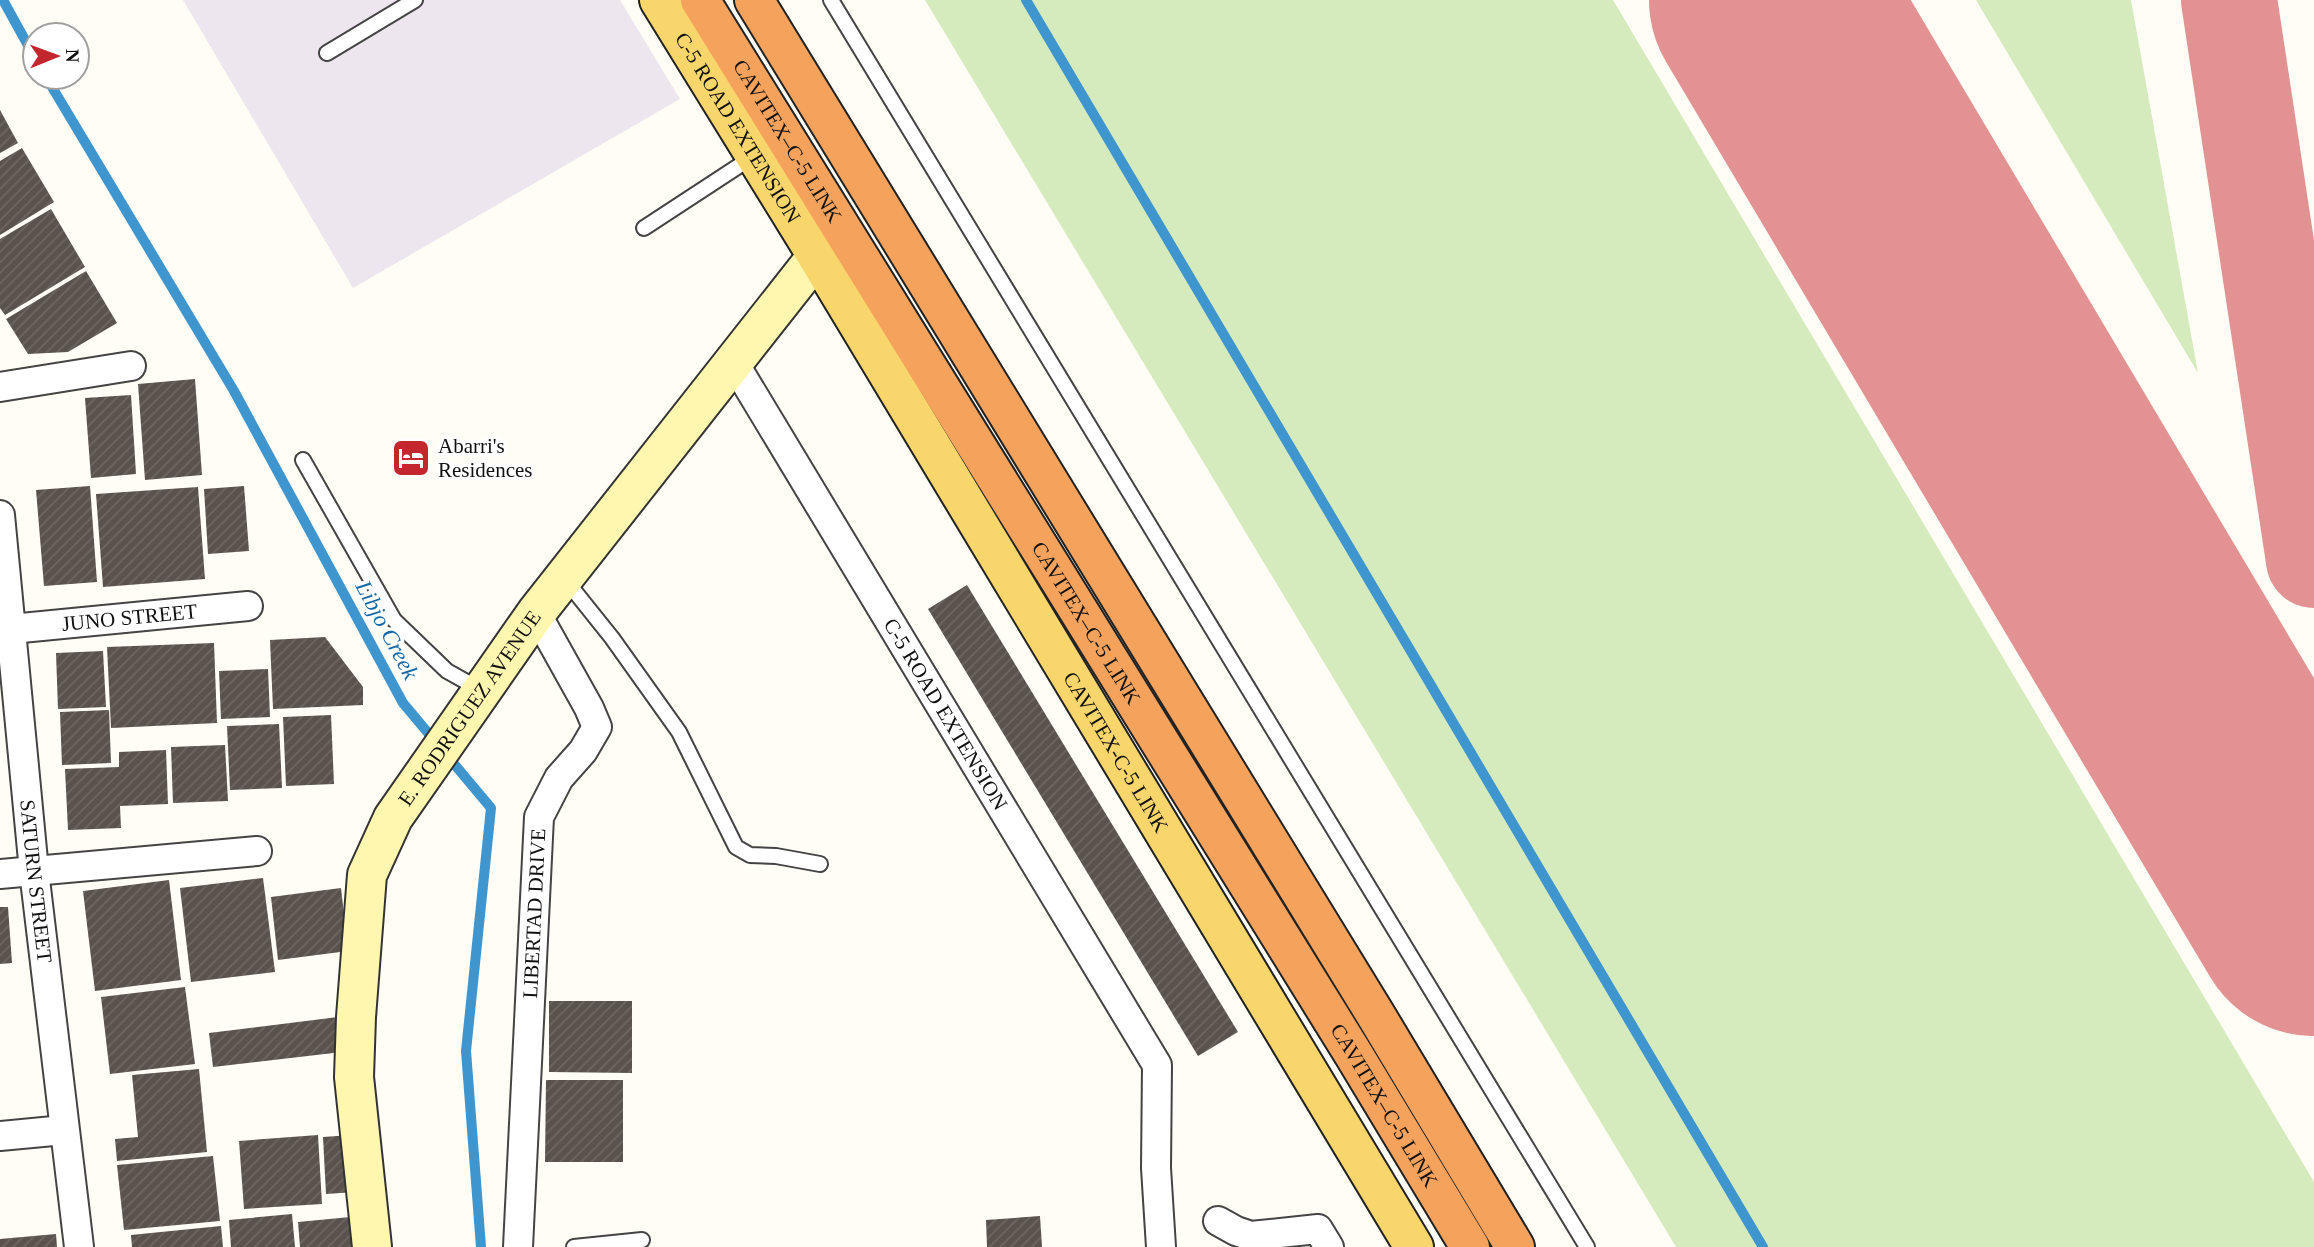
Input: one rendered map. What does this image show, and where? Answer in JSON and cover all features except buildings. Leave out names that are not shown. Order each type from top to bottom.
[{"type":"highway","name":"CAVITEX–C-5 LINK","points":[[700,0],[1347,1043],[1470,1247]]},
{"type":"highway","name":"CAVITEX–C-5 LINK","points":[[754,0],[1370,1005],[1515,1247]]},
{"type":"main road","name":"C-5 ROAD EXTENSION","points":[[659,0],[817,256]]},
{"type":"main road","name":"E. RODRIGUEZ AVENUE","points":[[372,1247],[354,1077],[367,875],[393,818],[562,577],[817,256]]},
{"type":"main road","name":"CAVITEX-C-5 LINK","points":[[817,256],[1414,1247]]},
{"type":"street","name":"C-5 ROAD EXTENSION","points":[[734,363],[1157,1065],[1156,1168],[1161,1247]]},
{"type":"street","points":[[0,387],[131,366]]},
{"type":"street","name":"SATURN STREET","points":[[0,515],[34,871],[79,1247]]},
{"type":"street","name":"JUNO STREET","points":[[11,629],[248,606]]},
{"type":"street","name":"LIBERTAD DRIVE","points":[[518,1247],[539,817],[559,778],[583,751],[597,727],[536,613]]},
{"type":"street","points":[[0,874],[257,851]]},
{"type":"street","points":[[0,1136],[64,1130]]},
{"type":"street","points":[[1218,1221],[1251,1236],[1324,1238]]},
{"type":"lane","points":[[327,53],[415,0]]},
{"type":"lane","points":[[831,0],[1587,1247]]},
{"type":"lane","points":[[644,228],[755,155]]},
{"type":"lane","points":[[303,460],[394,620],[447,671],[479,693]]},
{"type":"lane","points":[[562,577],[612,638],[678,732],[736,847],[750,855],[776,856],[820,864]]},
{"type":"lane","points":[[574,1247],[642,1240]]},
{"type":"shaded area","points":[[183,0],[620,0],[680,99],[353,288]]},
{"type":"green space","points":[[925,0],[1613,0],[2314,1182],[2314,1247],[1676,1247]]},
{"type":"green space","points":[[1976,0],[2131,0],[2198,373]]},
{"type":"waterway","name":"Libjo Creek","points":[[3,0],[21,33]]},
{"type":"waterway","points":[[1026,0],[1763,1247]]},
{"type":"waterway","name":"Libjo Creek","points":[[54,91],[234,391],[403,703],[491,808],[466,1051],[481,1247]]},
{"type":"taxiway","points":[[2229,0],[2314,560]]},
{"type":"runway","points":[[1770,0],[2314,915]]},
{"type":"place","name":"Abarri's Residences","points":[[411,458]]}]
